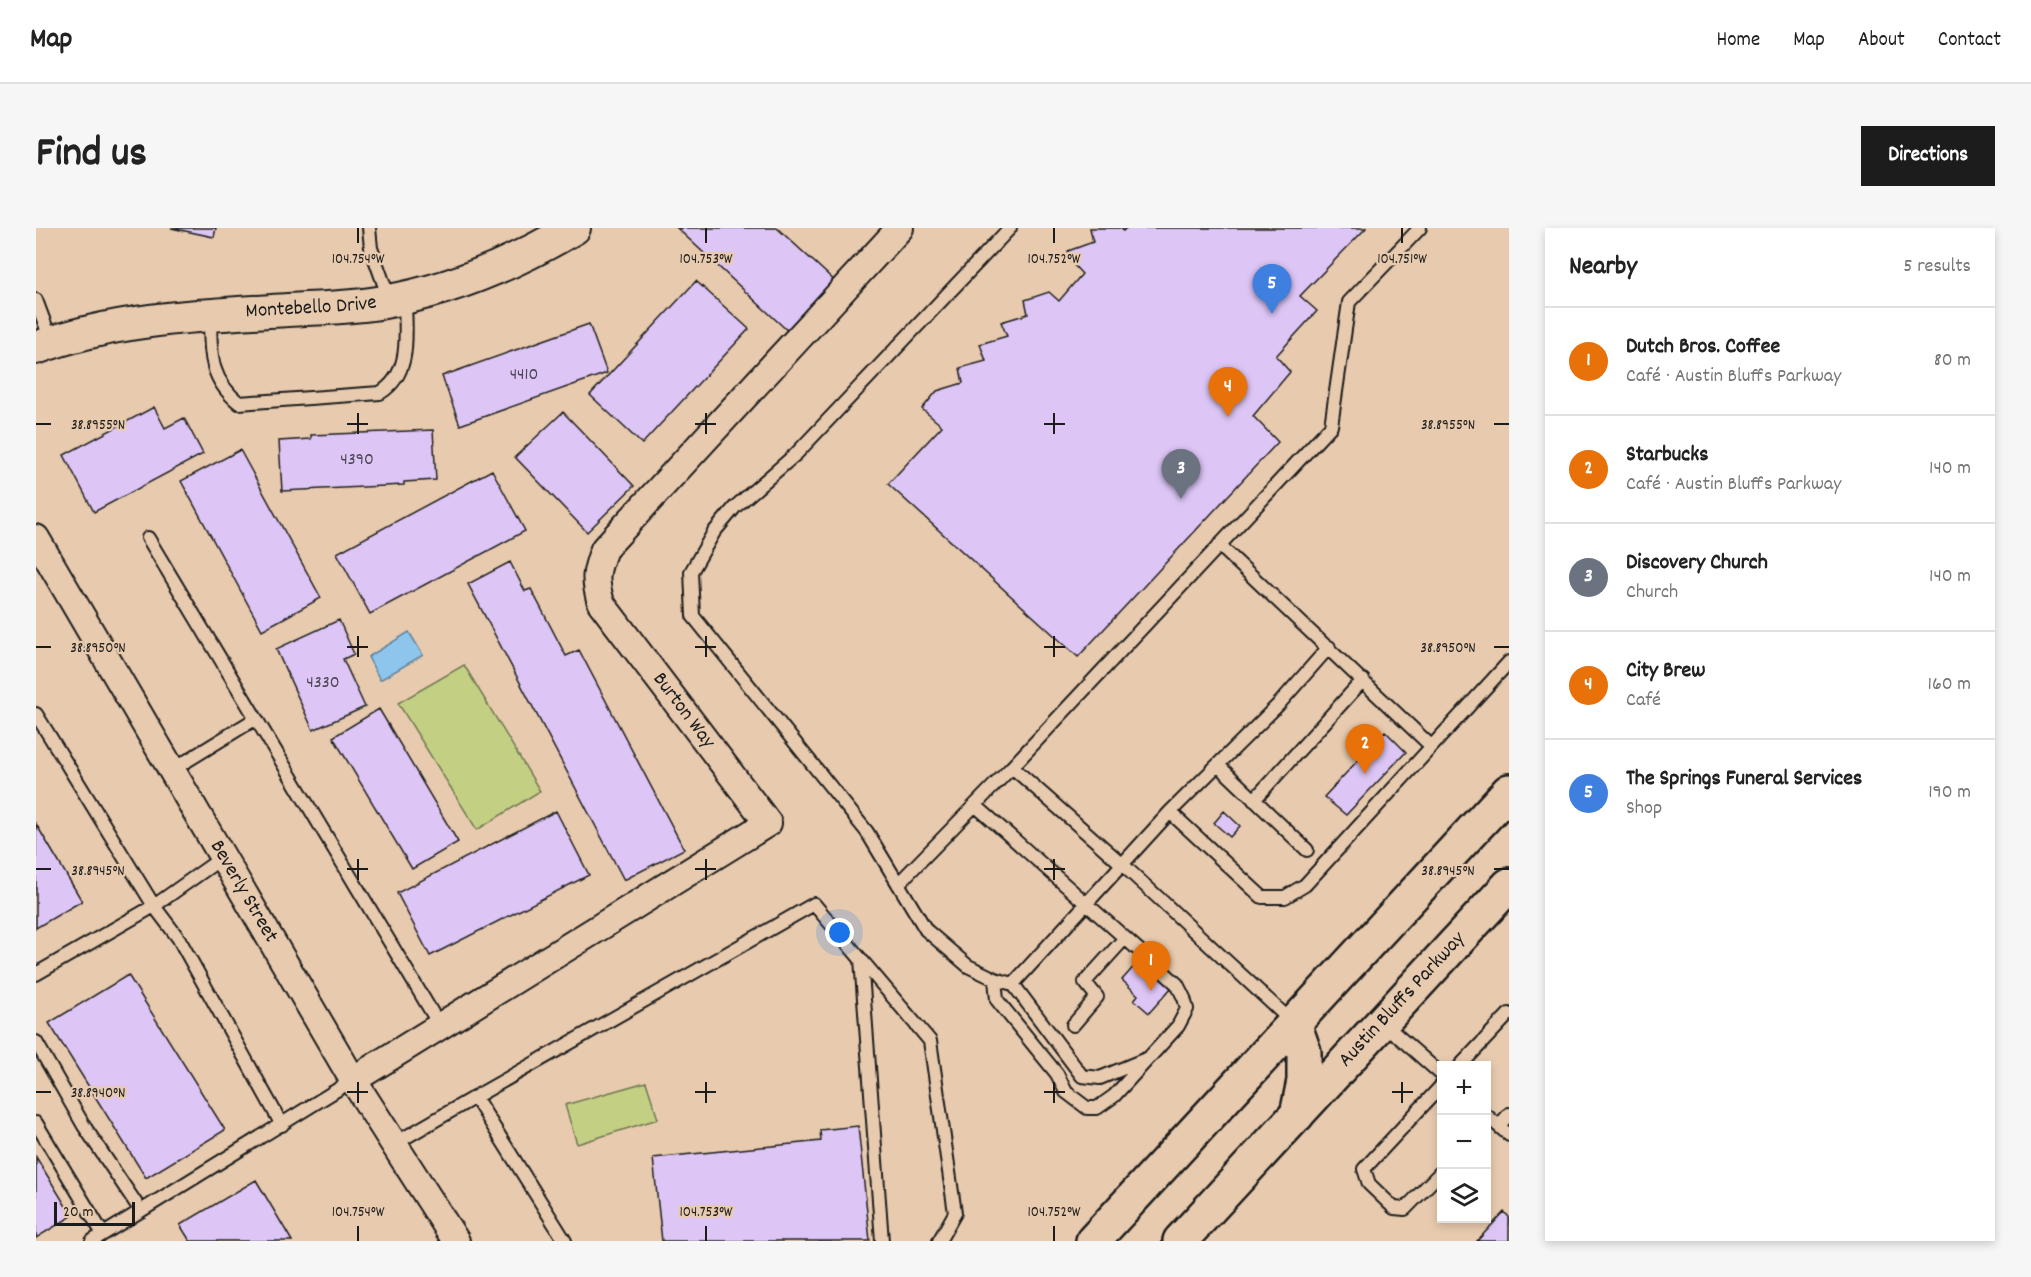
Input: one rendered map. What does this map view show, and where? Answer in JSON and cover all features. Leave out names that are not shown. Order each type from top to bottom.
[{"type":"main road","points":[[1093,1241],[1509,791]]},
{"type":"main road","name":"Austin Bluffs Parkway","points":[[1180,1241],[1509,885]]},
{"type":"main road","name":"Austin Bluffs Parkway","points":[[1294,1023],[1304,1052],[1304,1081],[1297,1114]]},
{"type":"street","name":"Montebello Drive","points":[[44,345],[97,330],[146,322],[210,315],[336,307],[398,299],[460,283],[498,269],[539,249],[574,228]]},
{"type":"street","name":"Burton Way","points":[[353,1080],[768,823],[601,603],[596,583],[597,567],[604,549],[900,228]]},
{"type":"street","name":"Beverly Street","points":[[36,538],[353,1080],[456,1241]]},
{"type":"lane","points":[[210,315],[211,355],[216,374],[225,391],[239,403],[380,393],[391,386],[400,372],[405,353],[398,299],[371,248],[369,228]]},
{"type":"lane","points":[[1010,228],[796,454],[735,507],[714,532],[690,572],[693,616],[867,832],[926,930],[968,966],[995,979],[1013,984],[1082,1076],[1100,1078],[1146,1059]]},
{"type":"lane","points":[[898,884],[1012,767],[1331,426],[1350,303],[1420,228]]},
{"type":"lane","points":[[36,300],[44,345]]},
{"type":"lane","points":[[148,538],[440,1026]]},
{"type":"lane","points":[[1219,545],[1431,746]]},
{"type":"lane","points":[[1013,984],[1170,812],[1219,766],[1278,705],[1329,647]]},
{"type":"lane","points":[[1170,812],[1262,897],[1285,897],[1305,885],[1509,662]]},
{"type":"lane","points":[[1254,800],[1363,680]]},
{"type":"lane","points":[[36,714],[154,906],[179,939],[282,1125]]},
{"type":"lane","points":[[172,770],[255,719]]},
{"type":"lane","points":[[1219,766],[1307,850]]},
{"type":"lane","points":[[1012,767],[1124,865],[1294,1023]]},
{"type":"lane","points":[[975,805],[1177,984],[1187,1009],[1178,1026],[1114,1096],[1097,1108],[1087,1108],[1066,1092],[1057,1074],[997,1000],[995,979]]},
{"type":"lane","points":[[36,974],[154,906],[223,857]]},
{"type":"lane","points":[[394,1143],[814,904],[930,1041],[955,1214],[939,1241]]},
{"type":"lane","points":[[1073,1024],[1097,997],[1085,982],[1125,939]]},
{"type":"lane","points":[[861,958],[882,1241]]},
{"type":"lane","points":[[1464,1061],[1509,1014]]},
{"type":"lane","points":[[1382,1022],[1437,1071]]},
{"type":"lane","points":[[36,1042],[84,1126],[141,1211]]},
{"type":"lane","points":[[92,1241],[353,1080]]},
{"type":"lane","points":[[1437,1090],[1364,1169],[1369,1184],[1394,1208],[1405,1209],[1437,1176]]},
{"type":"lane","points":[[475,1097],[564,1241]]},
{"type":"lane","points":[[1491,1121],[1509,1114]]},
{"type":"lane","points":[[1491,1121],[1509,1135]]},
{"type":"lane","points":[[36,1123],[103,1234]]},
{"type":"green space","points":[[464,665],[540,791],[477,830],[398,703]]},
{"type":"green space","points":[[646,1082],[658,1119],[577,1144],[565,1105]]},
{"type":"water","points":[[409,632],[423,655],[380,680],[368,657]]},
{"type":"building","points":[[171,228],[216,228],[214,237]]},
{"type":"building","points":[[677,228],[777,228],[838,284],[791,334]]},
{"type":"building","points":[[1090,228],[1121,228],[1123,231],[1126,228],[1366,228],[1300,296],[1317,311],[1276,356],[1290,372],[1253,416],[1278,442],[1078,657],[888,484],[942,426],[922,409],[937,391],[963,383],[960,368],[986,361],[980,344],[1007,336],[1001,322],[1028,314],[1025,300],[1049,292],[1059,301],[1082,274],[1071,262],[1068,251],[1093,242]]},
{"type":"building","points":[[696,281],[749,329],[642,444],[590,395]]},
{"type":"building","points":[[589,324],[607,373],[460,425],[442,376]]},
{"type":"building","points":[[154,407],[165,428],[184,418],[203,454],[94,512],[64,455]]},
{"type":"building","points":[[563,412],[634,486],[587,532],[515,457]]},
{"type":"building","points":[[433,430],[436,480],[404,482],[404,485],[282,491],[279,441],[311,439],[311,435]]},
{"type":"building","points":[[240,450],[321,598],[262,630],[181,481]]},
{"type":"building","points":[[492,470],[525,531],[370,614],[337,553]]},
{"type":"building","points":[[510,562],[525,591],[531,589],[566,656],[579,650],[684,849],[624,880],[468,584]]},
{"type":"building","points":[[339,620],[354,654],[343,659],[365,707],[313,730],[276,649]]},
{"type":"building","points":[[379,709],[458,842],[412,869],[333,737]]},
{"type":"building","points":[[1385,731],[1406,752],[1346,815],[1324,797]]},
{"type":"building","points":[[556,811],[589,875],[430,956],[397,893]]},
{"type":"building","points":[[1224,811],[1240,826],[1230,837],[1214,823]]},
{"type":"building","points":[[36,824],[82,901],[36,928]]},
{"type":"building","points":[[1137,963],[1153,978],[1157,974],[1172,987],[1149,1013],[1134,1000],[1138,995],[1122,980]]},
{"type":"building","points":[[128,975],[225,1130],[146,1178],[49,1023]]},
{"type":"building","points":[[858,1126],[870,1241],[662,1241],[653,1158],[821,1141],[820,1130]]},
{"type":"building","points":[[36,1157],[72,1216],[36,1238]]},
{"type":"building","points":[[256,1180],[292,1241],[190,1241],[180,1225]]},
{"type":"building","points":[[1504,1212],[1509,1217],[1509,1241],[1477,1241]]},
{"type":"place","name":"The Springs Funeral Services","points":[[1272,314]]},
{"type":"place","name":"City Brew","points":[[1228,417]]},
{"type":"place","name":"Discovery Church","points":[[1181,499]]},
{"type":"place","name":"Starbucks","points":[[1365,774]]},
{"type":"place","name":"Dutch Bros. Coffee","points":[[1151,991]]}]
